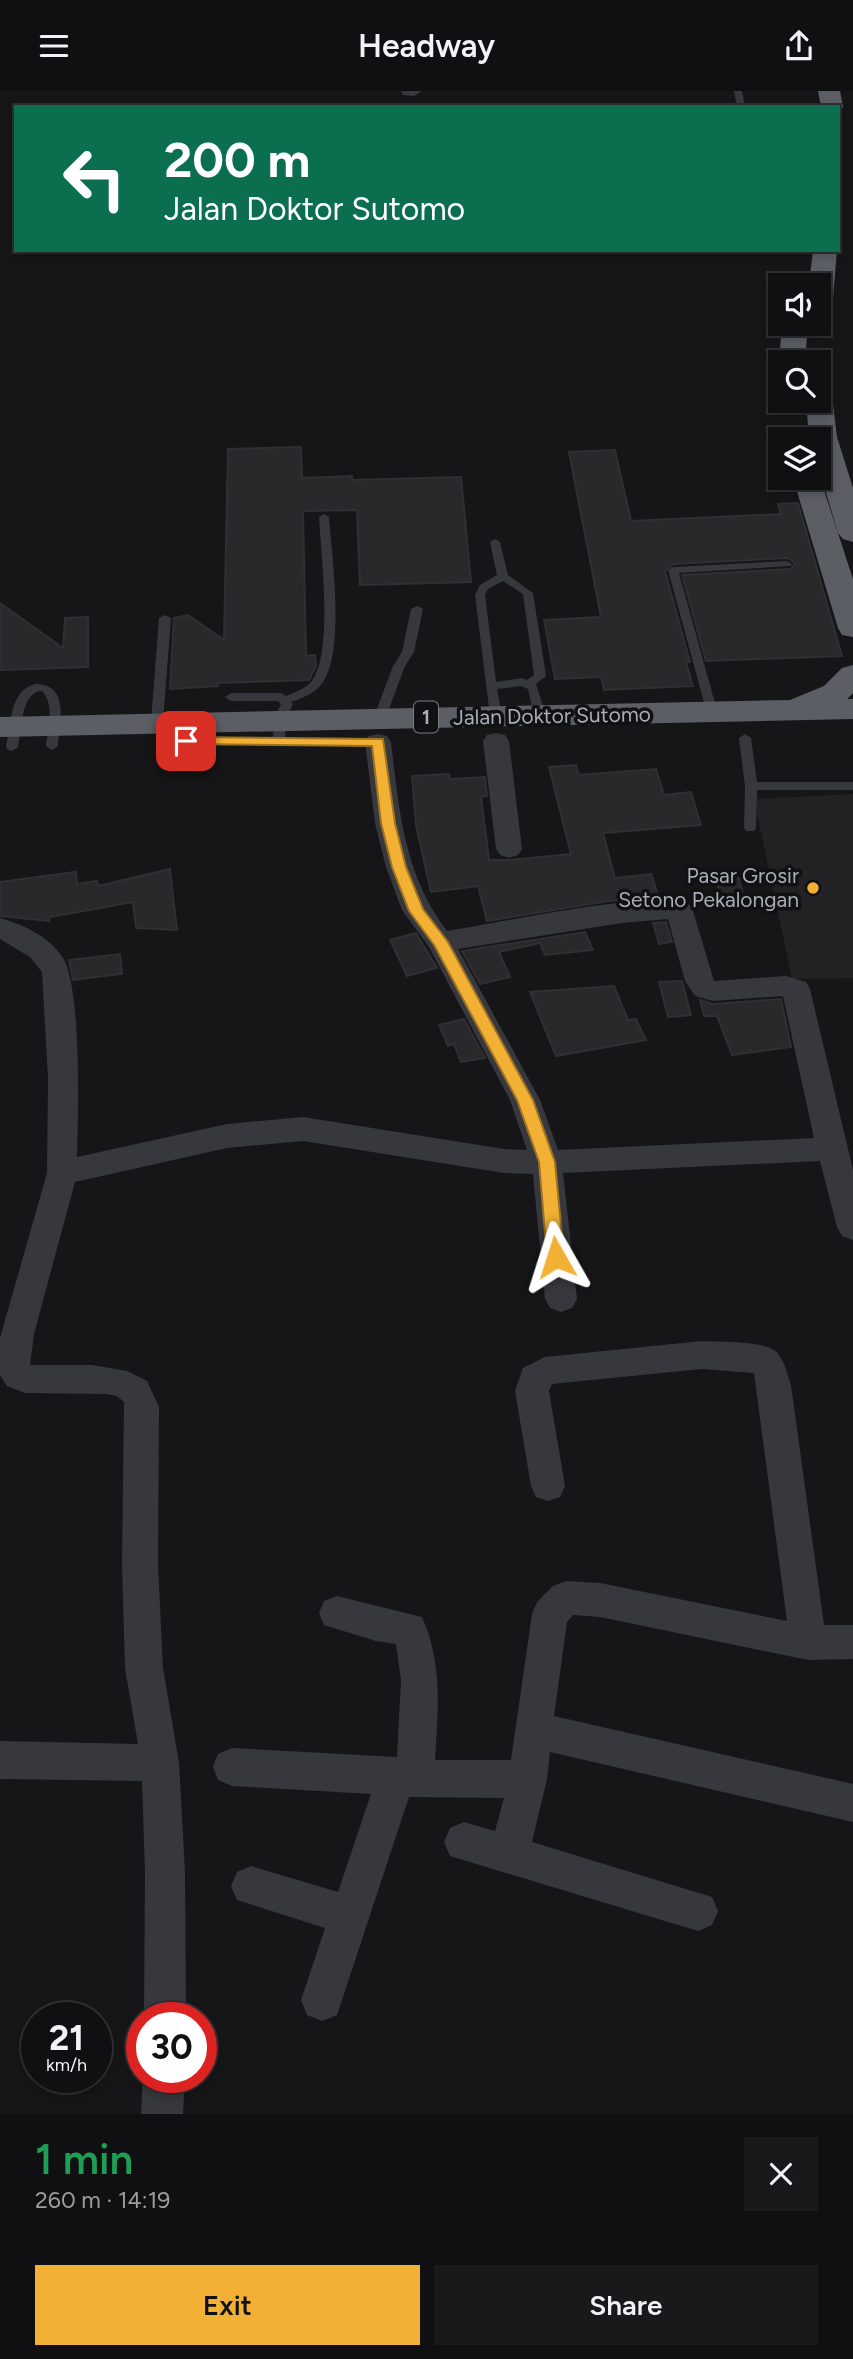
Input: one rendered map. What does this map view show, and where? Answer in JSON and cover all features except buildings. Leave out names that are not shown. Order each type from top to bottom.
[{"type":"highway","points":[[800,273],[803,252]]},
{"type":"highway","points":[[823,273],[825,252]]},
{"type":"highway","points":[[821,413],[823,437],[853,533]]},
{"type":"highway","points":[[811,490],[853,628]]},
{"type":"highway","points":[[790,711],[835,693],[853,675]]},
{"type":"highway","name":"Jalan Doktor Sutomo","points":[[7,737],[53,735],[158,722],[281,720],[379,729],[494,714],[712,714],[853,709]]},
{"type":"highway","name":"Jalan Doktor Sutomo","points":[[494,714],[745,738],[853,733]]},
{"type":"highway","name":"Jalan Doktor Sutomo","points":[[53,735],[186,741],[281,720]]},
{"type":"street","points":[[494,714],[509,849]]},
{"type":"street","points":[[379,729],[388,823],[399,867],[416,911],[440,942],[525,1100],[547,1162],[561,1299]]},
{"type":"street","points":[[440,942],[622,913],[674,909],[680,911],[699,981],[705,989],[713,991],[786,986],[796,989],[832,1149],[853,1227]]},
{"type":"street","points":[[0,928],[39,947],[51,958],[56,972],[63,1078],[62,1173],[9,1329],[14,1366],[19,1378],[106,1381],[128,1385],[139,1394],[142,1407],[140,1565],[144,1668],[160,1763],[165,2002]]},
{"type":"street","points":[[62,1173],[259,1131],[303,1129],[504,1161],[547,1162],[832,1149]]},
{"type":"street","points":[[548,1486],[532,1391],[535,1378],[545,1371],[702,1355],[763,1360],[769,1368],[774,1385],[808,1643]]},
{"type":"street","points":[[513,1841],[527,1779],[550,1614],[566,1598],[579,1597],[612,1602],[808,1643],[853,1643]]},
{"type":"street","points":[[322,2000],[348,1915],[415,1777],[420,1662],[409,1629],[376,1624],[337,1612]]},
{"type":"street","points":[[533,1730],[853,1803]]},
{"type":"street","points":[[0,1760],[160,1763]]},
{"type":"street","points":[[232,1767],[415,1777],[527,1779]]},
{"type":"street","points":[[464,1842],[513,1841],[698,1911]]},
{"type":"street","points":[[251,1886],[348,1915]]},
{"type":"street","points":[[162,2114],[163,2093]]},
{"type":"lane","points":[[281,720],[317,682],[323,671],[329,624],[324,517]]},
{"type":"lane","points":[[494,714],[540,676],[528,593],[503,576],[495,542]]},
{"type":"lane","points":[[712,714],[673,570],[787,563]]},
{"type":"lane","points":[[494,714],[480,595],[484,587],[503,576]]},
{"type":"lane","points":[[379,729],[399,666],[408,652],[417,609]]},
{"type":"lane","points":[[158,722],[165,618]]},
{"type":"lane","points":[[529,684],[533,687],[540,716]]},
{"type":"lane","points":[[7,737],[23,695],[30,689],[42,686],[48,688],[53,695],[53,735]]},
{"type":"lane","points":[[231,697],[281,697],[281,720]]},
{"type":"lane","points":[[745,738],[751,786],[750,828]]},
{"type":"lane","points":[[751,786],[853,786]]},
{"type":"shaded area","name":"Pasar Grosir Setono Pekalongan","points":[[853,794],[853,978],[792,979],[754,799]]},
{"type":"place","name":"Pasar Grosir Setono Pekalongan","points":[[813,888]]},
{"type":"route","points":[[186,741],[378,742],[388,823],[399,867],[416,911],[440,942],[525,1100],[547,1162],[556,1257]]}]
